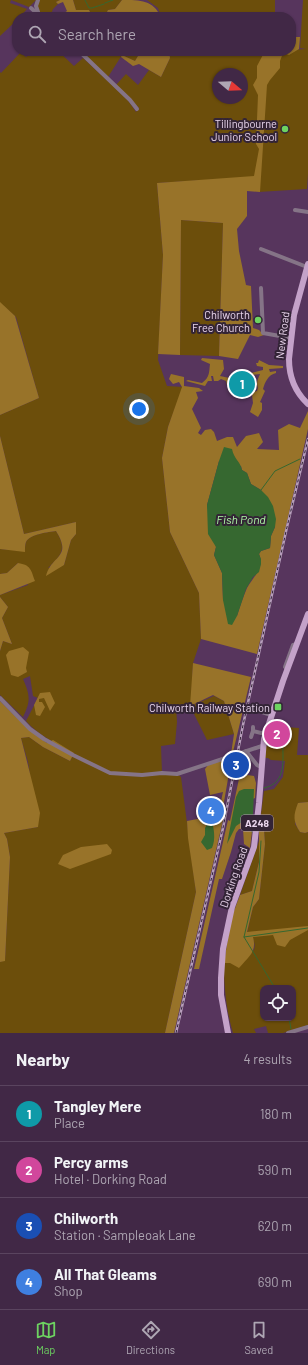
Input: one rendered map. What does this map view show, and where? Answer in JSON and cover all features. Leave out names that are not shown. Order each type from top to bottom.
[{"type":"main road","name":"New Road","points":[[308,265],[294,315],[289,366],[292,381],[299,394],[308,404]]},
{"type":"main road","name":"Dorking Road","points":[[228,1033],[221,986],[223,949],[230,913],[254,847],[259,803],[262,746],[265,734],[287,666],[308,614]]},
{"type":"street","points":[[38,0],[36,6],[38,12]]},
{"type":"street","points":[[31,8],[36,12]]},
{"type":"street","points":[[84,56],[130,100],[137,109]]},
{"type":"street","points":[[295,210],[308,212]]},
{"type":"street","points":[[261,249],[308,265]]},
{"type":"street","points":[[261,288],[263,333],[291,338]]},
{"type":"street","points":[[280,682],[287,666]]},
{"type":"street","points":[[0,698],[30,728],[44,739],[110,773],[177,774],[262,746]]},
{"type":"street","points":[[256,709],[271,715]]},
{"type":"street","points":[[251,737],[253,729],[265,734]]},
{"type":"street","points":[[246,751],[257,766],[261,767]]},
{"type":"street","points":[[288,1033],[308,1027]]},
{"type":"shaded area","points":[[0,0],[11,0],[10,3],[27,9],[24,12],[12,12],[12,25],[0,36]]},
{"type":"shaded area","points":[[11,0],[36,0],[29,7]]},
{"type":"shaded area","points":[[39,0],[60,0],[56,2],[58,4],[52,12],[40,12]]},
{"type":"shaded area","points":[[60,0],[73,0],[76,10],[89,10],[90,12],[66,12],[67,11],[63,2],[58,4],[56,2]]},
{"type":"shaded area","points":[[73,0],[122,0],[115,9],[108,10],[107,12],[76,10]]},
{"type":"shaded area","points":[[122,0],[135,0],[150,4],[158,12],[107,12],[108,10],[115,9]]},
{"type":"shaded area","points":[[147,0],[275,0],[275,12],[159,12],[158,8]]},
{"type":"shaded area","points":[[303,0],[308,0],[307,189],[258,192],[257,177],[157,183],[163,255],[158,360],[167,386],[183,387],[168,427],[162,458],[170,532],[199,593],[201,639],[193,663],[191,706],[214,696],[224,701],[234,734],[207,740],[190,706],[176,707],[177,722],[175,744],[161,746],[162,773],[177,774],[181,777],[196,892],[165,1033],[0,1033],[0,962],[5,960],[10,857],[7,839],[4,833],[38,827],[28,762],[21,738],[29,737],[43,747],[70,761],[74,753],[42,735],[26,721],[38,698],[33,696],[30,676],[23,679],[29,698],[23,717],[0,695],[0,651],[3,641],[12,644],[2,618],[8,607],[0,595],[28,585],[18,563],[7,573],[0,574],[0,549],[25,551],[26,542],[31,537],[56,531],[62,547],[60,555],[48,568],[64,565],[71,540],[76,534],[76,522],[24,534],[0,436],[0,415],[39,398],[16,317],[0,303],[0,72],[1,73],[17,56],[63,56],[74,66],[83,58],[127,99],[136,112],[139,108],[116,85],[126,74],[138,85],[149,70],[161,77],[170,56],[296,56],[296,50],[306,49],[300,48]]},
{"type":"shaded area","points":[[296,37],[300,37],[299,49],[296,51]]},
{"type":"shaded area","points":[[85,56],[121,56],[108,77]]},
{"type":"shaded area","points":[[124,56],[138,56],[135,61]]},
{"type":"shaded area","points":[[124,56],[135,61],[138,56],[170,56],[170,58],[161,77],[139,64],[133,66],[121,57]]},
{"type":"shaded area","points":[[262,56],[282,56],[280,68],[267,85],[260,192],[247,191],[247,216],[237,229],[239,251],[246,285],[251,286],[253,328],[259,330],[264,335],[258,337],[250,335],[238,359],[219,356],[223,223],[181,220],[180,355],[158,354],[163,255],[157,183],[254,176],[259,149],[256,144],[258,95],[253,85],[257,78],[257,66]]},
{"type":"shaded area","points":[[181,220],[223,223],[219,356],[180,355]]},
{"type":"shaded area","points":[[0,302],[15,316],[39,398],[0,415]]},
{"type":"shaded area","points":[[202,358],[223,360],[224,369],[220,376],[234,379],[234,382],[230,382],[229,385],[227,385],[226,381],[221,379],[214,381],[213,376],[211,376],[212,381],[208,381],[205,386],[186,381],[188,380],[202,383],[206,379],[209,374],[210,364],[201,360]]},
{"type":"shaded area","points":[[259,360],[269,365],[283,366],[283,368],[269,369],[270,372],[276,371],[276,373],[267,379],[263,389],[265,391],[260,402],[262,403],[262,410],[258,417],[250,412],[253,403],[252,395],[253,392],[257,391],[257,384],[260,374],[252,375],[251,373],[263,370],[263,367],[257,366],[256,363],[258,363]]},
{"type":"shaded area","points":[[171,374],[184,377],[184,386],[199,388],[203,391],[196,392],[198,398],[192,409],[201,428],[198,433],[201,435],[205,430],[211,429],[214,432],[217,441],[227,437],[233,437],[237,447],[246,436],[259,433],[263,442],[257,449],[279,450],[278,430],[289,424],[300,428],[308,411],[308,429],[257,654],[201,639],[199,593],[170,532],[162,458],[168,427],[182,387],[179,382],[173,384],[169,379]],"holes":[[[219,461],[241,466],[242,470],[247,473],[251,484],[261,490],[275,527],[271,536],[270,548],[261,551],[259,554],[260,564],[258,572],[247,588],[237,616],[223,600],[222,573],[214,555],[216,547],[207,505]]]},
{"type":"shaded area","points":[[0,436],[24,534],[76,522],[76,534],[71,540],[64,565],[46,576],[52,564],[62,552],[61,540],[56,531],[40,534],[28,539],[25,545],[25,552],[0,549]]},
{"type":"shaded area","points":[[18,563],[28,567],[35,581],[0,595],[0,574],[7,573]]},
{"type":"shaded area","points":[[0,597],[8,607],[2,618],[12,644],[3,641],[0,651]]},
{"type":"shaded area","points":[[23,647],[29,652],[26,668],[27,672],[18,677],[11,675],[6,655],[9,651]]},
{"type":"shaded area","points":[[193,663],[251,677],[233,752],[231,754],[234,734],[224,701],[213,695],[190,706]]},
{"type":"shaded area","points":[[50,692],[55,703],[50,711],[44,698],[39,699],[39,702],[42,702],[45,707],[40,716],[36,715],[34,705],[40,693]]},
{"type":"shaded area","points":[[0,701],[28,728],[47,743],[53,740],[74,753],[70,761],[43,747],[29,737],[21,738],[40,813],[38,827],[4,833],[7,839],[10,857],[5,961],[0,962]]},
{"type":"shaded area","points":[[286,727],[299,728],[297,755],[308,755],[308,802],[298,803],[295,824],[300,832],[308,832],[308,1025],[283,1033],[268,1033],[266,1026],[254,1029],[256,1033],[233,1033],[226,998],[224,963],[230,963],[254,950],[254,940],[247,933],[253,907],[259,899],[265,844],[264,829],[259,829],[264,791],[274,789],[283,777],[285,761],[265,758],[266,746],[281,748],[283,731],[285,731]]},
{"type":"shaded area","points":[[232,756],[221,819],[223,820],[174,1033],[165,1033],[196,892],[187,821],[218,815],[223,792],[210,795],[205,769],[209,764]]},
{"type":"shaded area","points":[[240,774],[254,776],[256,783],[255,798],[241,804],[248,826],[250,826],[249,819],[254,815],[250,848],[244,844],[243,829],[239,829],[236,833],[222,879],[219,879],[199,969],[194,969],[228,820],[230,821]]},
{"type":"shaded area","points":[[308,802],[308,832],[305,833],[300,832],[298,828],[295,821],[295,811],[298,803]]},
{"type":"shaded area","points":[[259,829],[264,829],[265,844],[259,899],[253,907],[247,932],[308,926],[308,930],[290,940],[285,947],[277,945],[273,935],[253,937],[253,950],[239,968],[230,963],[224,963],[231,919],[240,895],[252,891],[259,862]]},
{"type":"shaded area","points":[[259,841],[259,862],[252,891],[240,895]]},
{"type":"shaded area","points":[[107,844],[112,850],[111,854],[70,869],[58,864],[63,855],[81,847]]},
{"type":"water","name":"Fish Pond","points":[[224,447],[232,449],[242,470],[247,473],[251,484],[261,490],[268,497],[273,506],[276,519],[275,527],[271,536],[270,548],[261,551],[259,554],[261,564],[259,572],[253,577],[246,589],[237,616],[232,625],[228,624],[223,600],[222,573],[214,555],[216,547],[208,534],[207,505]]},
{"type":"water","points":[[244,789],[254,789],[253,815],[249,819],[250,826],[248,826],[245,820],[236,826],[227,844],[236,797],[239,791]]},
{"type":"water","points":[[211,818],[214,830],[214,841],[212,848],[207,850],[201,842],[205,835],[205,828]]},
{"type":"waterway","points":[[85,0],[89,8],[104,4]]},
{"type":"waterway","points":[[105,3],[113,0]]},
{"type":"waterway","points":[[261,490],[275,471],[300,459]]},
{"type":"waterway","points":[[264,788],[272,785],[280,776],[283,762],[283,740]]},
{"type":"waterway","points":[[250,826],[252,832]]},
{"type":"waterway","points":[[261,841],[259,872],[244,937],[273,985]]},
{"type":"waterway","points":[[244,937],[308,928]]},
{"type":"waterway","points":[[290,1021],[291,1029]]},
{"type":"railway","points":[[176,1033],[223,828],[243,725],[308,439]]},
{"type":"place","name":"Tillingbourne Junior School","points":[[285,129]]},
{"type":"place","name":"Chilworth Free Church","points":[[258,320]]},
{"type":"place","name":"Tangley Mere","points":[[242,384]]},
{"type":"place","name":"Chilworth Railway Station","points":[[278,707]]},
{"type":"place","name":"Percy arms","points":[[277,734]]},
{"type":"place","name":"Chilworth","points":[[236,765]]},
{"type":"place","name":"All That Gleams","points":[[211,811]]}]
